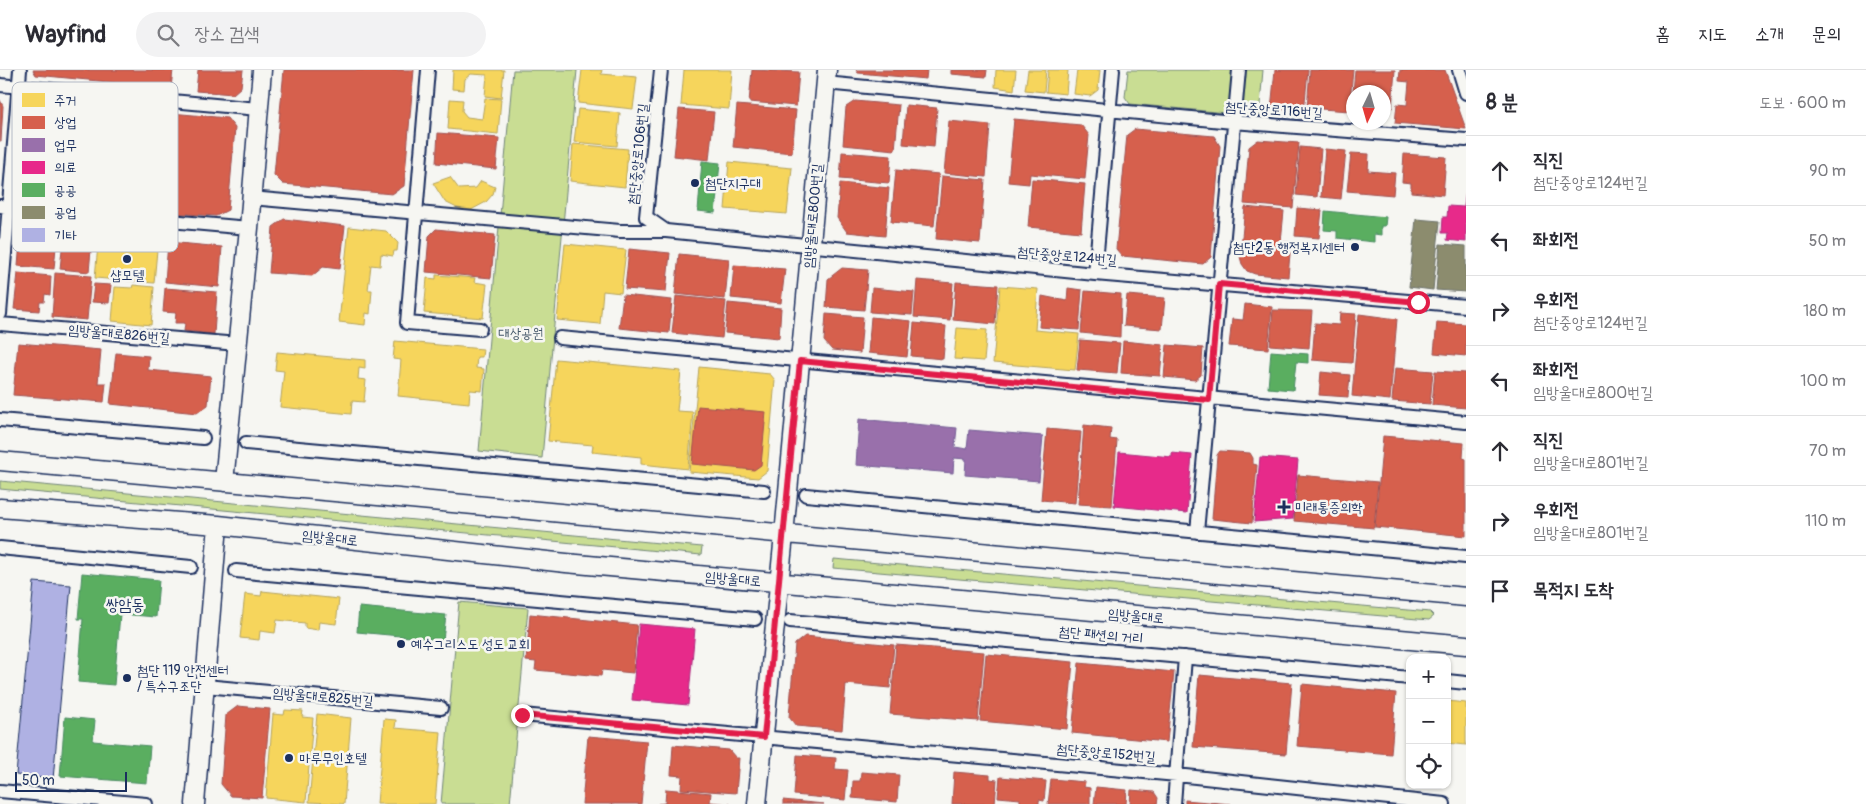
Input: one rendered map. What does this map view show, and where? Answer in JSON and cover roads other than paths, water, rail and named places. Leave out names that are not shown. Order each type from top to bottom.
[{"type":"main road","points":[[224,482],[249,228],[262,70]]},
{"type":"main road","name":"임방울대로800번길","points":[[757,804],[780,584],[826,77]]},
{"type":"main road","points":[[0,461],[1465,597]]},
{"type":"main road","name":"임방울대로","points":[[0,508],[218,525],[780,584],[1463,644]]},
{"type":"main road","points":[[195,804],[218,525]]},
{"type":"street","points":[[428,70],[407,323],[480,329]]},
{"type":"street","name":"첨단중앙로106번길","points":[[661,70],[646,217],[666,231]]},
{"type":"street","points":[[1095,274],[1113,70]]},
{"type":"street","points":[[1197,532],[1239,70]]},
{"type":"street","points":[[1459,70],[1466,93]]},
{"type":"street","name":"첨단중앙로116번길","points":[[826,77],[1109,111],[1466,140]]},
{"type":"street","points":[[178,102],[258,109]]},
{"type":"street","points":[[0,314],[4,206],[12,143]]},
{"type":"street","points":[[251,198],[416,214]]},
{"type":"street","name":"첨단중앙로124번길","points":[[416,214],[620,231],[666,231],[1095,274],[1466,306]]},
{"type":"street","points":[[178,222],[249,228]]},
{"type":"street","name":"임방울대로826번길","points":[[0,324],[238,344]]},
{"type":"street","points":[[560,338],[1209,400],[1466,422]]},
{"type":"street","points":[[0,420],[203,438]]},
{"type":"street","points":[[246,443],[764,491]]},
{"type":"street","points":[[806,495],[1466,557]]},
{"type":"street","points":[[0,548],[191,567]]},
{"type":"street","points":[[236,571],[755,619]]},
{"type":"street","name":"첨단 패션의 거리","points":[[790,621],[1406,678]]},
{"type":"street","points":[[1174,804],[1178,775],[1185,658]]},
{"type":"street","points":[[1451,681],[1466,683]]},
{"type":"street","name":"임방울대로825번길","points":[[204,686],[441,708]]},
{"type":"street","name":"첨단중앙로152번길","points":[[522,715],[1178,775],[1444,804]]},
{"type":"street","points":[[4,796],[146,804]]},
{"type":"place","name":"첨단지구대","points":[[695,183]]},
{"type":"place","name":"첨단2동 행정복지센터","points":[[1355,247]]},
{"type":"place","name":"샵모텔","points":[[127,259]]},
{"type":"place","name":"미래통증의학","points":[[1284,507]]},
{"type":"place","name":"예수그리스도 성도 교회","points":[[401,644]]},
{"type":"place","name":"첨단 119 안전센터 / 특수구조단","points":[[127,678]]},
{"type":"place","name":"마루무인호텔","points":[[289,758]]},
{"type":"district","name":"쌍암동","points":[[125,605]]},
{"type":"park label","name":"대상공원","points":[[521,333]]}]
